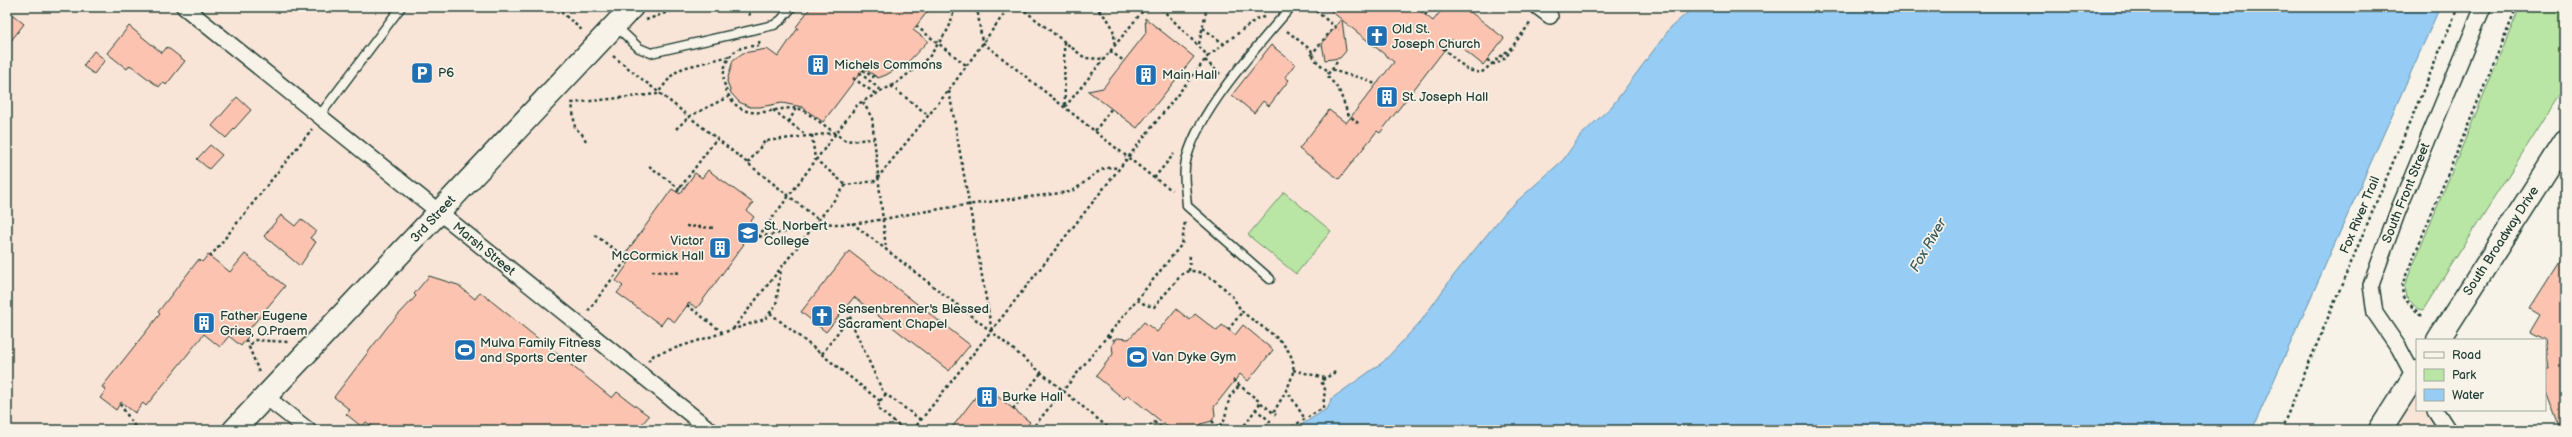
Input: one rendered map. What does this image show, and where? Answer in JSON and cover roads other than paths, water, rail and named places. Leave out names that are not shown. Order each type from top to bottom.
[{"type":"main road","name":"3rd Street","points":[[234,430],[615,26],[631,7]]},
{"type":"main road","name":"South Broadway Drive","points":[[2439,339],[2565,142]]},
{"type":"main road","points":[[2380,430],[2416,377]]},
{"type":"street","name":"Marsh Street","points":[[184,7],[638,374],[710,430]]},
{"type":"street","name":"South Front Street","points":[[2416,377],[2399,348],[2375,313],[2371,285],[2395,218],[2483,7]]},
{"type":"street","points":[[266,397],[308,430]]},
{"type":"street","points":[[2436,411],[2448,430]]},
{"type":"lane","points":[[320,116],[402,7]]},
{"type":"lane","points":[[615,26],[639,48],[651,53],[774,25],[782,20],[792,7]]},
{"type":"lane","points":[[1270,278],[1187,202],[1185,168],[1191,145],[1221,94],[1291,7]]},
{"type":"water","name":"Fox River","points":[[1694,7],[2440,7],[2252,430],[1293,430],[1328,408],[1331,399],[1383,362],[1421,321],[1454,275],[1507,210],[1563,160],[1580,136],[1612,106],[1671,27]]},
{"type":"place","name":"Old St. Joseph Church","points":[[1377,36]]},
{"type":"place","name":"Michels Commons","points":[[818,65]]},
{"type":"place","name":"P6","points":[[422,73]]},
{"type":"place","name":"Main Hall","points":[[1146,75]]},
{"type":"place","name":"St. Joseph Hall","points":[[1387,97]]},
{"type":"place","name":"St. Norbert College","points":[[748,233]]},
{"type":"place","name":"Victor McCormick Hall","points":[[720,248]]},
{"type":"place","name":"Sensenbrenner's Blessed Sacrament Chapel","points":[[822,316]]},
{"type":"place","name":"Father Eugene Gries, O.Praem","points":[[204,323]]},
{"type":"place","name":"Mulva Family Fitness and Sports Center","points":[[465,350]]},
{"type":"place","name":"Van Dyke Gym","points":[[1137,357]]},
{"type":"place","name":"Burke Hall","points":[[987,397]]}]
